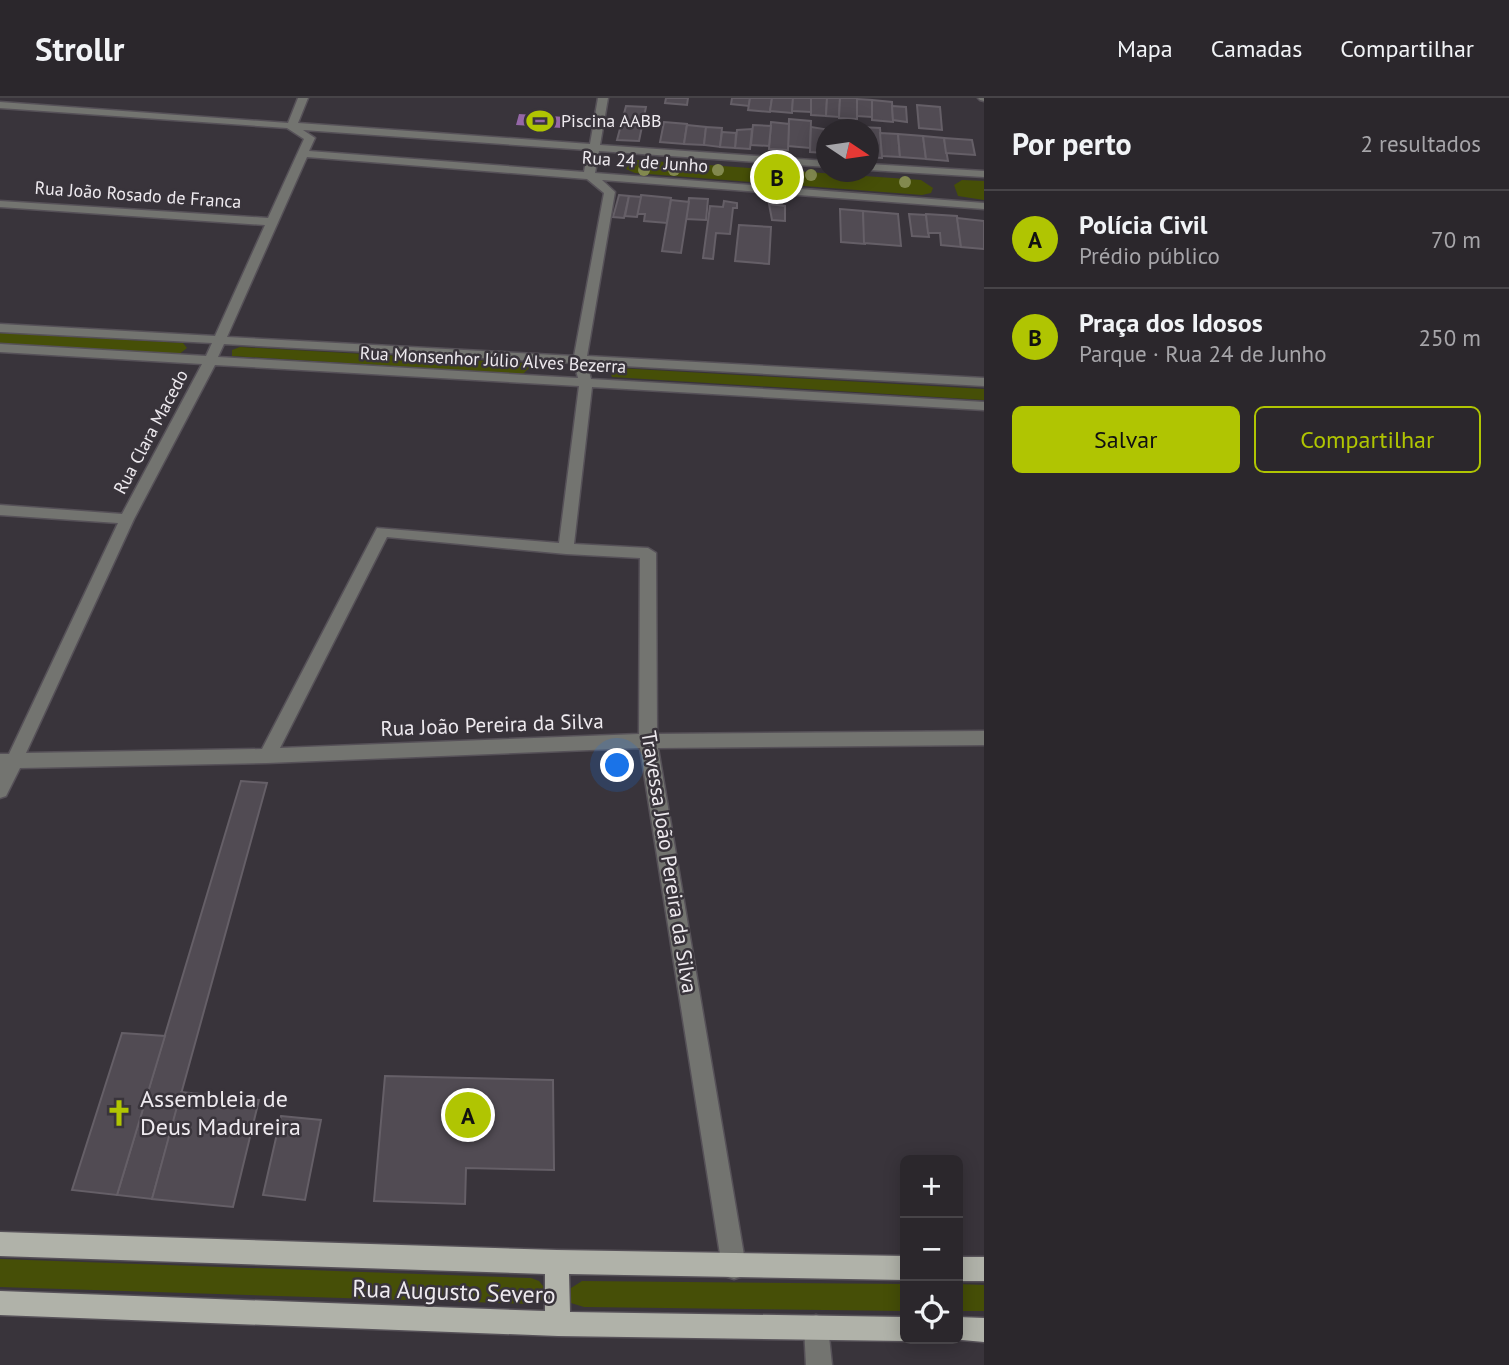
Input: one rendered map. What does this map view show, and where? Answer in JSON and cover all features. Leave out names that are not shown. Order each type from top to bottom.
[{"type":"main road","name":"Rua Augusto Severo","points":[[0,1244],[734,1267],[900,1268]]},
{"type":"main road","points":[[557,1262],[558,1324]]},
{"type":"main road","points":[[963,1269],[984,1269]]},
{"type":"main road","name":"Rua Augusto Severo","points":[[0,1303],[558,1324],[900,1329]]},
{"type":"main road","points":[[963,1329],[984,1330]]},
{"type":"street","points":[[303,98],[291,127],[310,138],[303,154]]},
{"type":"street","points":[[566,549],[586,383],[580,361],[610,192],[589,175],[603,98]]},
{"type":"street","name":"Rua 24 de Junho","points":[[0,106],[816,163]]},
{"type":"street","name":"Rua 24 de Junho","points":[[303,154],[589,175],[942,187],[984,174]]},
{"type":"street","name":"Rua Clara Macedo","points":[[0,791],[5,761],[211,360],[303,154]]},
{"type":"street","name":"Rua 24 de Junho","points":[[879,170],[942,187],[984,206]]},
{"type":"street","name":"Rua João Rosado de Franca","points":[[0,204],[273,222]]},
{"type":"street","name":"Rua Monsenhor Júlio Alves Bezerra","points":[[0,328],[984,382]]},
{"type":"street","name":"Rua Monsenhor Júlio Alves Bezerra","points":[[0,348],[984,406]]},
{"type":"street","points":[[0,510],[127,519]]},
{"type":"street","name":"Travessa João Pereira da Silva","points":[[267,756],[382,532],[566,549],[648,553],[648,741],[734,1267]]},
{"type":"street","name":"Rua João Pereira da Silva","points":[[5,761],[267,756],[648,741],[984,738]]},
{"type":"street","points":[[816,1327],[820,1365]]},
{"type":"green space","points":[[631,161],[816,173],[816,182],[879,182],[879,177],[921,180],[933,188],[931,193],[922,195],[635,173],[626,169]]},
{"type":"green space","points":[[962,180],[984,181],[984,200],[958,196],[954,185]]},
{"type":"green space","points":[[0,333],[183,343],[187,348],[178,355],[0,344]]},
{"type":"green space","points":[[240,347],[525,363],[529,368],[523,374],[232,356],[232,350]]},
{"type":"green space","points":[[618,368],[984,389],[984,400],[612,377],[610,372]]},
{"type":"green space","points":[[0,1259],[531,1278],[543,1286],[542,1300],[530,1304],[0,1287]]},
{"type":"green space","points":[[582,1281],[900,1284],[900,1311],[584,1307],[571,1303],[571,1288]]},
{"type":"green space","points":[[963,1284],[984,1285],[984,1311],[963,1311]]},
{"type":"shaded area","name":"Piscina AABB","points":[[519,114],[565,117],[562,128],[516,125]]},
{"type":"building","points":[[666,98],[688,98],[687,105],[665,103]]},
{"type":"building","points":[[732,98],[750,98],[749,106],[731,104]]},
{"type":"building","points":[[750,98],[772,98],[770,112],[748,110]]},
{"type":"building","points":[[772,98],[793,98],[792,113],[770,111]]},
{"type":"building","points":[[793,98],[811,98],[811,112],[792,111]]},
{"type":"building","points":[[811,98],[827,98],[826,116],[811,115]]},
{"type":"building","points":[[827,98],[840,98],[839,117],[826,116]]},
{"type":"building","points":[[840,98],[857,98],[857,119],[839,118]]},
{"type":"building","points":[[857,99],[872,100],[872,117],[857,116]]},
{"type":"building","points":[[872,100],[892,102],[893,122],[872,119]]},
{"type":"building","points":[[917,105],[940,107],[942,130],[919,128]]},
{"type":"building","points":[[626,106],[646,107],[639,141],[617,140]]},
{"type":"building","points":[[892,106],[906,107],[907,122],[893,120]]},
{"type":"building","points":[[789,119],[811,121],[810,148],[788,146]]},
{"type":"building","points":[[664,122],[687,124],[684,144],[660,142]]},
{"type":"building","points":[[771,122],[789,124],[788,150],[769,149]]},
{"type":"building","points":[[687,125],[706,127],[704,145],[684,144]]},
{"type":"building","points":[[753,125],[771,126],[769,146],[751,145]]},
{"type":"building","points":[[706,127],[722,128],[720,147],[704,145]]},
{"type":"building","points":[[811,127],[816,128],[816,152],[810,152]]},
{"type":"building","points":[[879,128],[880,128],[882,158],[879,158]]},
{"type":"building","points":[[752,129],[750,149],[735,148],[737,130]]},
{"type":"building","points":[[722,132],[736,133],[735,148],[720,147]]},
{"type":"building","points":[[880,133],[898,134],[900,157],[882,156]]},
{"type":"building","points":[[898,134],[923,136],[926,159],[900,157]]},
{"type":"building","points":[[923,136],[944,138],[948,161],[926,159]]},
{"type":"building","points":[[944,138],[972,140],[975,155],[946,153]]},
{"type":"building","points":[[619,195],[629,196],[624,218],[613,217]]},
{"type":"building","points":[[641,195],[671,198],[667,223],[644,221],[645,214],[637,214]]},
{"type":"building","points":[[629,196],[641,197],[637,217],[625,216]]},
{"type":"building","points":[[689,198],[708,199],[706,220],[686,219]]},
{"type":"building","points":[[671,200],[689,202],[681,253],[662,251]]},
{"type":"building","points":[[724,201],[737,203],[737,208],[733,208],[730,234],[716,233],[713,259],[703,258],[710,206],[723,207]]},
{"type":"building","points":[[769,204],[785,206],[785,221],[772,220]]},
{"type":"building","points":[[840,209],[863,211],[865,244],[841,242]]},
{"type":"building","points":[[863,211],[898,214],[901,246],[864,243]]},
{"type":"building","points":[[909,214],[926,215],[929,237],[912,236]]},
{"type":"building","points":[[926,214],[957,216],[961,247],[941,245],[940,233],[928,233]]},
{"type":"building","points":[[957,218],[984,221],[984,249],[961,247]]},
{"type":"building","points":[[739,225],[771,227],[769,264],[735,261]]},
{"type":"building","points":[[241,781],[267,783],[152,1199],[117,1195]]},
{"type":"building","name":"Assembleia de Deus Madureira","points":[[122,1033],[165,1036],[117,1195],[72,1190]]},
{"type":"building","points":[[385,1076],[553,1080],[554,1170],[466,1168],[465,1204],[374,1201]]},
{"type":"building","points":[[181,1092],[259,1100],[233,1207],[152,1199]]},
{"type":"building","points":[[281,1116],[321,1120],[305,1200],[263,1195]]},
{"type":"place","name":"Piscina AABB","points":[[540,121]]},
{"type":"place","name":"Praça dos Idosos","points":[[777,177]]},
{"type":"place","name":"Assembleia de Deus Madureira","points":[[119,1113]]},
{"type":"place","name":"Polícia Civil","points":[[468,1115]]}]
